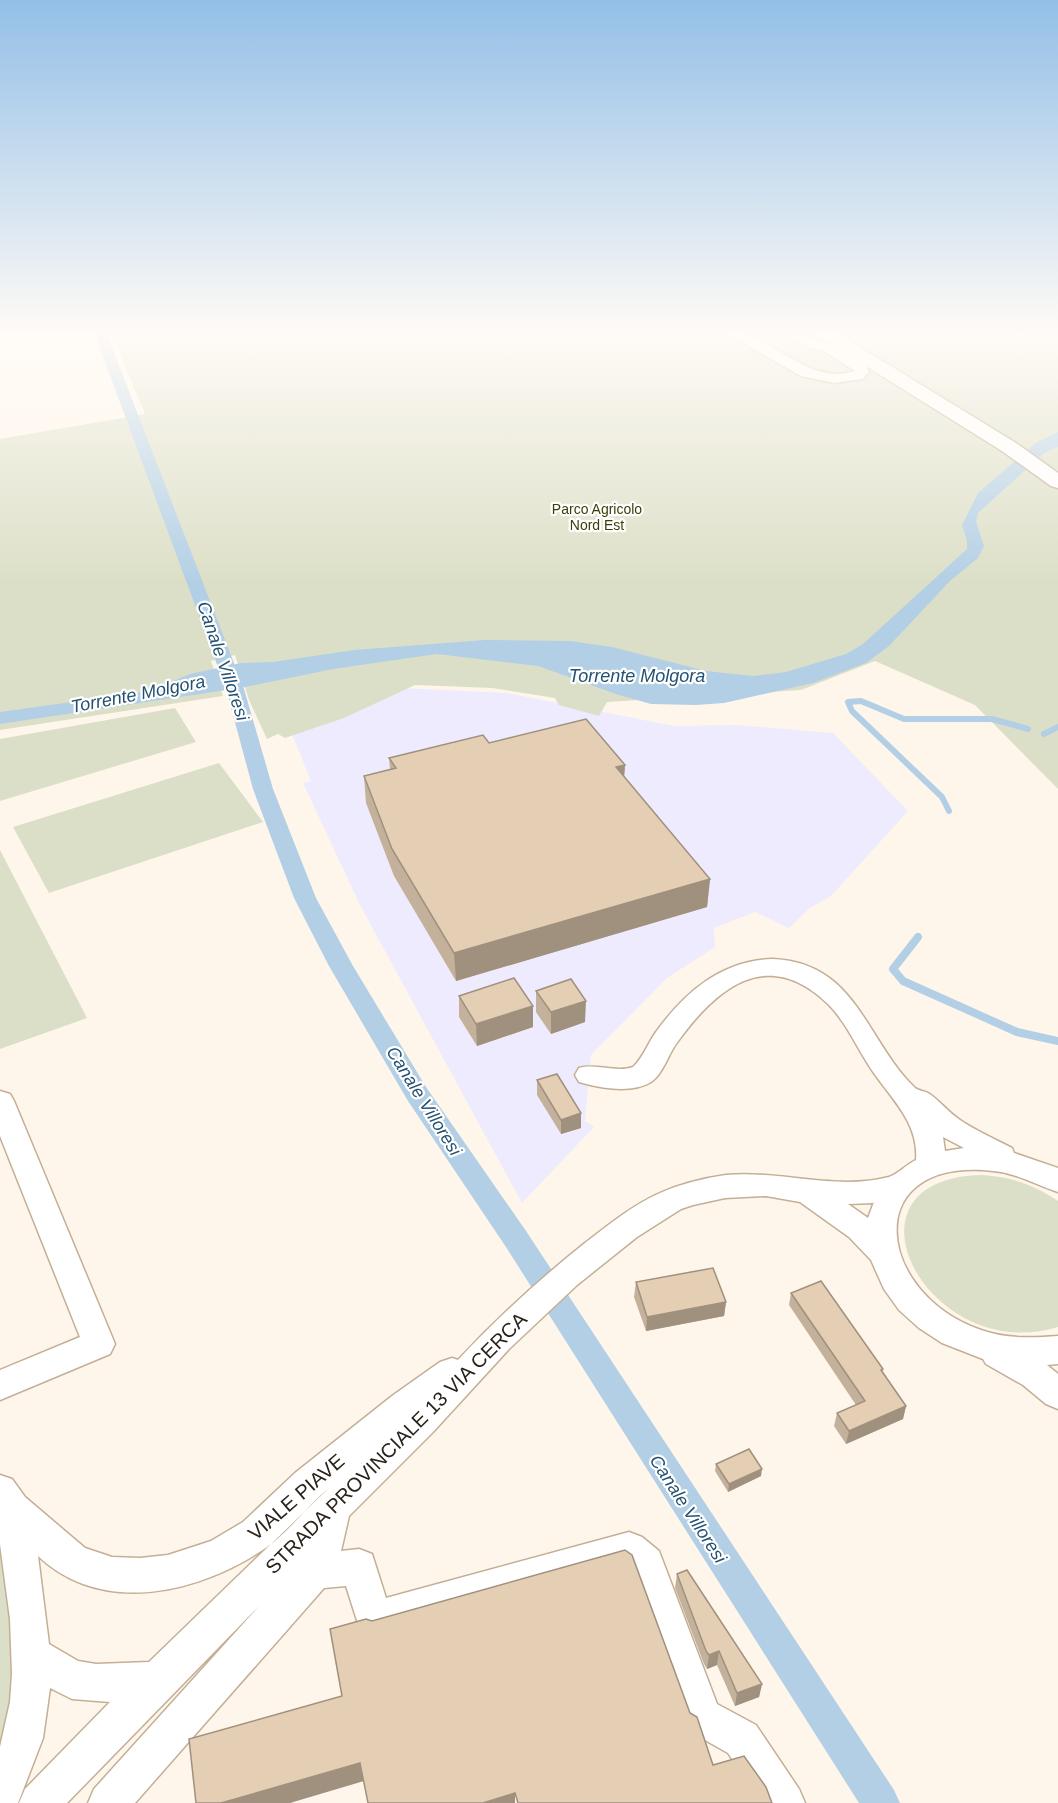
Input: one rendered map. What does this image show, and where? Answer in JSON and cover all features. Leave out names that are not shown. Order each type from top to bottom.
[{"type":"main road","points":[[960,416],[1009,447],[1056,481]]},
{"type":"street","points":[[589,1075],[629,1078],[640,1076],[649,1067],[658,1049],[674,1028],[719,984],[736,974],[769,967],[803,973],[828,990],[842,1004],[873,1053],[893,1078],[926,1128],[931,1149],[929,1167]]},
{"type":"street","points":[[893,1078],[949,1127],[971,1141],[1056,1180]]},
{"type":"street","points":[[0,1101],[99,1344],[0,1385]]},
{"type":"street","points":[[1020,1165],[976,1158],[952,1160],[929,1167],[900,1186],[891,1197],[883,1215],[881,1236],[885,1255],[895,1280],[918,1308],[941,1325],[1027,1370],[1058,1394]]},
{"type":"street","name":"STRADA PROVINCIALE 13 VIA CERCA","points":[[39,1803],[157,1681],[421,1420],[498,1339],[566,1276],[637,1220],[681,1197],[708,1190],[748,1185],[778,1186],[807,1192]]},
{"type":"street","points":[[807,1192],[862,1192],[900,1186]]},
{"type":"street","points":[[807,1192],[861,1228],[885,1255]]},
{"type":"street","name":"VIALE PIAVE","points":[[7,1500],[64,1556],[101,1573],[148,1576],[192,1566],[237,1546],[256,1534],[307,1484],[404,1407],[498,1339]]},
{"type":"street","points":[[976,1343],[1015,1352],[1058,1350]]},
{"type":"street","name":"VIALE PIAVE","points":[[0,1797],[22,1744],[26,1726],[32,1655],[7,1500]]},
{"type":"street","points":[[108,1803],[315,1571],[327,1540],[332,1509]]},
{"type":"street","points":[[315,1571],[359,1567],[374,1620],[629,1549],[646,1563],[703,1717],[742,1739],[784,1803]]},
{"type":"street","points":[[32,1655],[72,1680],[96,1683],[157,1681]]},
{"type":"shaded area","points":[[398,688],[507,693],[674,726],[739,725],[833,733],[908,811],[831,896],[810,908],[789,928],[755,912],[714,928],[715,947],[667,978],[591,1055],[585,1121],[594,1127],[522,1203],[360,905],[303,783],[311,781],[292,734]]},
{"type":"green space","name":"Parco Agricolo Nord Est","points":[[133,416],[1058,416],[1058,789],[975,705],[875,661],[801,690],[607,702],[599,716],[559,705],[555,698],[492,688],[415,685],[344,718],[285,738],[278,734],[267,739],[249,700],[235,655],[211,661],[223,696],[0,730],[0,439]]},
{"type":"green space","points":[[175,708],[196,742],[0,801],[0,739]]},
{"type":"green space","points":[[219,763],[263,822],[49,893],[13,827]]},
{"type":"green space","points":[[0,850],[87,1018],[0,1049]]},
{"type":"green space","points":[[981,1175],[1021,1182],[1058,1201],[1058,1327],[1011,1332],[970,1321],[936,1298],[914,1267],[904,1235],[911,1206],[935,1184]]},
{"type":"green space","points":[[0,1530],[12,1620],[13,1696],[0,1761]]},
{"type":"water","name":"Torrente Molgora","points":[[1058,432],[1058,447],[1044,453],[978,513],[976,522],[984,546],[978,558],[950,581],[889,646],[866,663],[813,683],[724,703],[651,704],[538,666],[437,654],[333,669],[240,688],[0,724],[0,712],[150,691],[190,674],[241,663],[273,662],[354,650],[485,640],[570,641],[612,647],[706,671],[753,676],[786,672],[846,654],[863,644],[967,549],[962,525],[978,493],[1036,443]]},
{"type":"building","points":[[586,719],[625,765],[616,767],[710,879],[454,953],[392,849],[364,776],[396,768],[389,758],[483,735],[489,743]]},
{"type":"building","points":[[514,978],[533,1006],[476,1024],[459,996]]},
{"type":"building","points":[[571,979],[586,1001],[551,1012],[536,991]]},
{"type":"building","points":[[557,1074],[581,1113],[561,1120],[537,1080]]},
{"type":"building","points":[[713,1268],[726,1302],[647,1317],[636,1282]]},
{"type":"building","points":[[821,1281],[906,1406],[849,1431],[837,1413],[865,1401],[791,1293]]},
{"type":"building","points":[[749,1449],[762,1469],[729,1484],[716,1464]]},
{"type":"building","points":[[625,1550],[632,1555],[690,1713],[697,1717],[713,1765],[744,1756],[766,1787],[772,1803],[518,1803],[515,1793],[483,1803],[368,1803],[360,1763],[221,1803],[196,1803],[189,1739],[342,1696],[330,1629],[366,1619],[372,1621]]},
{"type":"building","points":[[687,1570],[762,1684],[737,1693],[719,1651],[709,1655],[706,1651],[677,1574]]},
{"type":"waterway","name":"Canale Villoresi","points":[[132,416],[235,689],[263,789],[305,898],[341,966],[417,1094],[516,1239],[881,1803]]},
{"type":"waterway","points":[[949,811],[942,797],[852,711],[848,702],[861,701],[904,719],[992,719],[1028,729]]},
{"type":"waterway","points":[[1044,734],[1058,727]]},
{"type":"waterway","points":[[918,937],[893,969],[903,981],[1017,1032],[1058,1041]]}]
